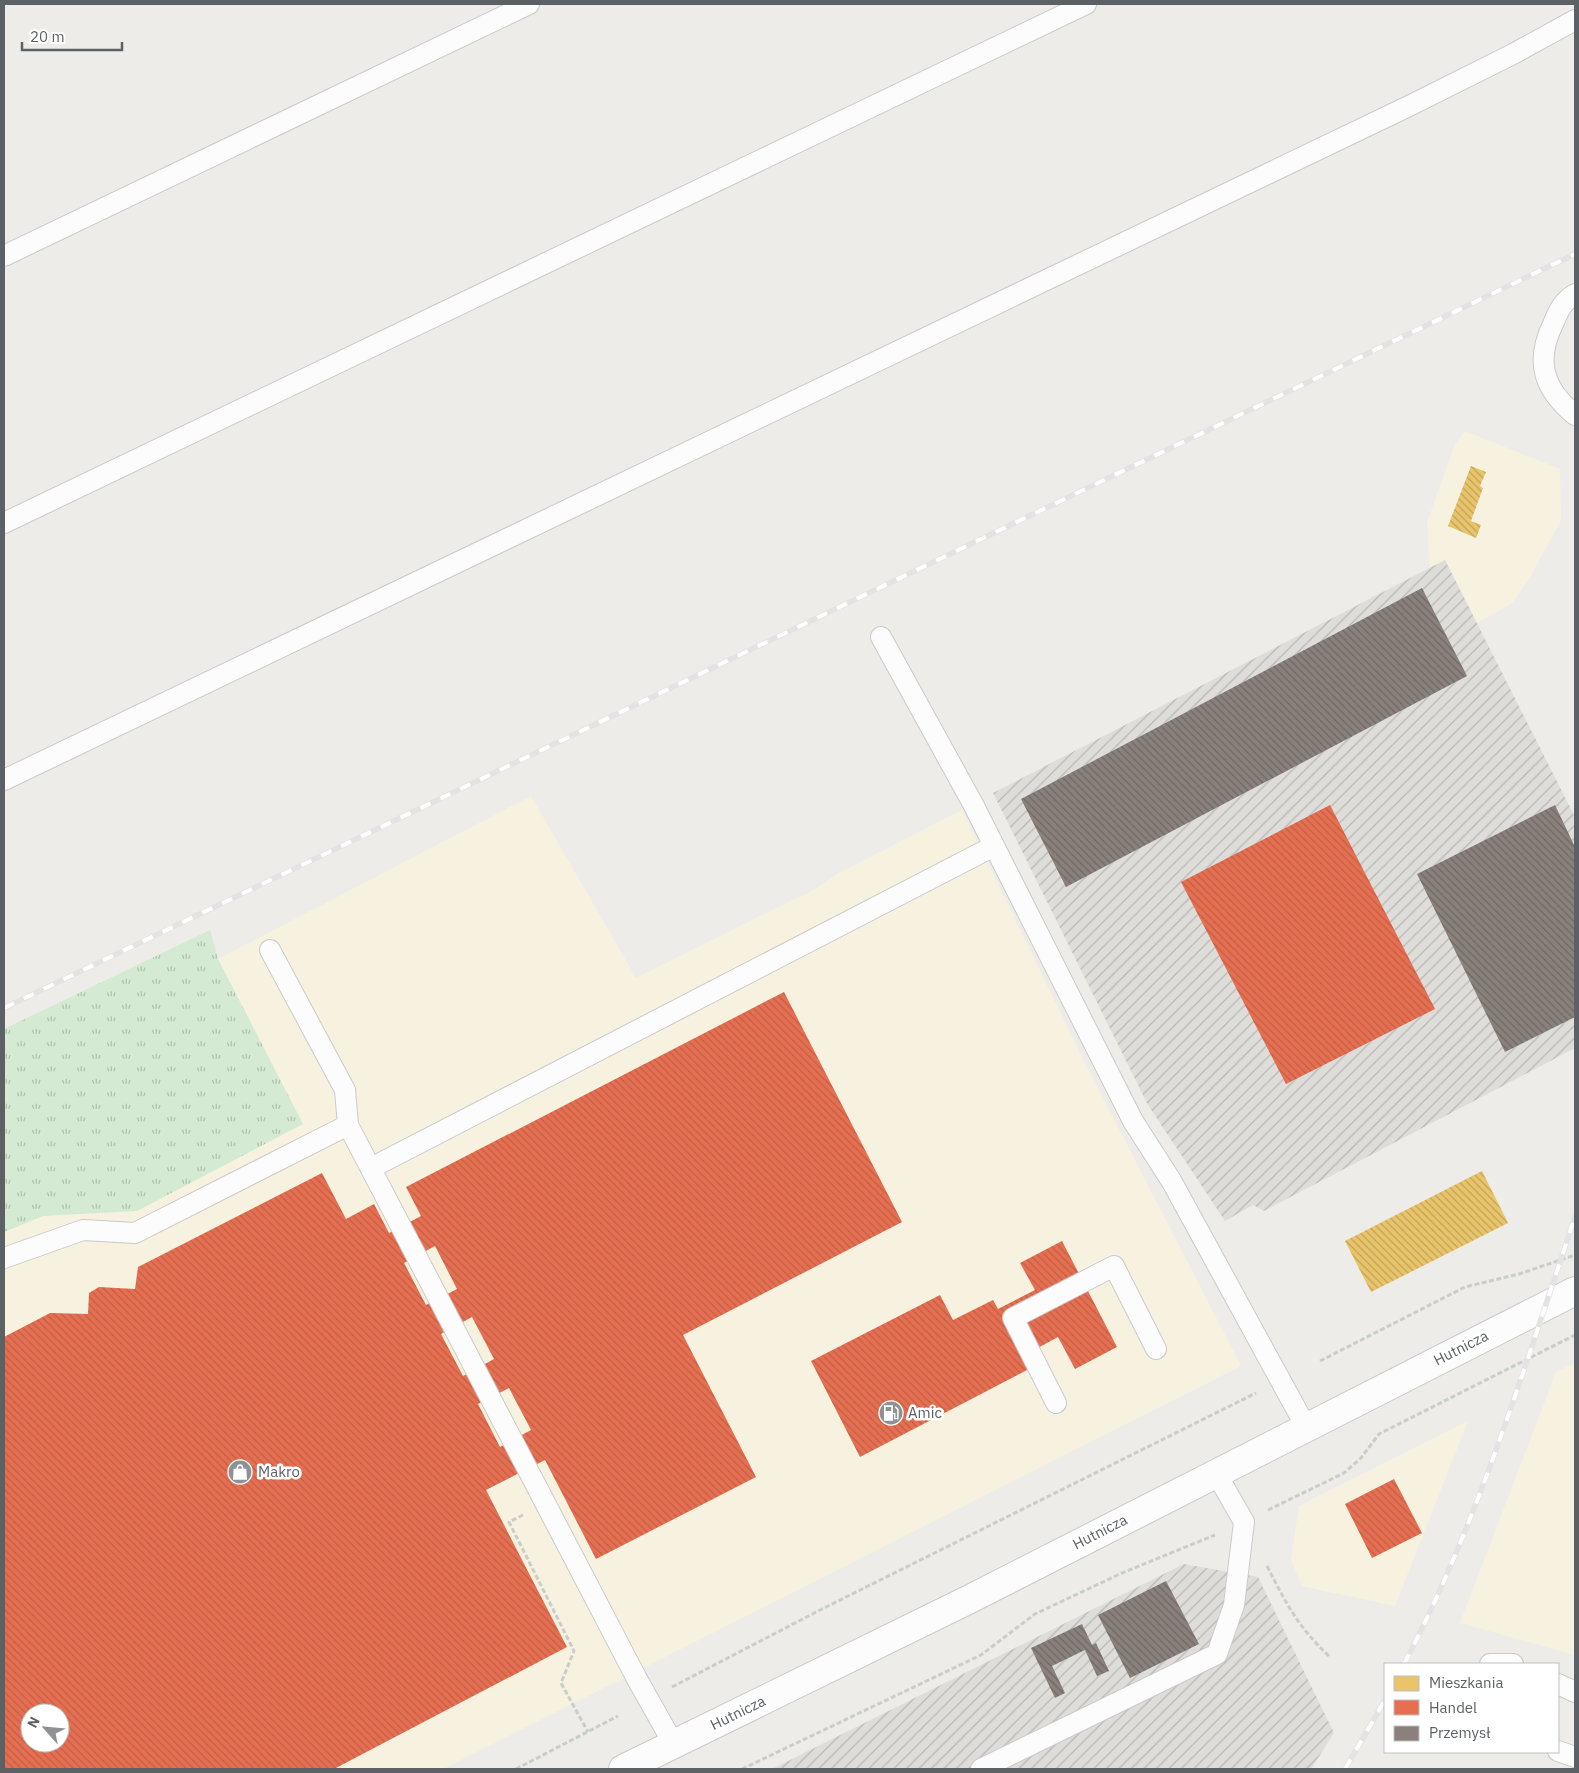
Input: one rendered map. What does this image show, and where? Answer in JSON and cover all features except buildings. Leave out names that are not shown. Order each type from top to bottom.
[{"type":"main road","name":"Hutnicza","points":[[623,1769],[934,1616],[1575,1291]]},
{"type":"lane","points":[[4,256],[529,4]]},
{"type":"lane","points":[[4,523],[1086,4]]},
{"type":"lane","points":[[4,780],[1409,106],[1575,20]]},
{"type":"lane","points":[[1575,294],[1563,301],[1550,329],[1543,346],[1542,367],[1560,403],[1575,416]]},
{"type":"lane","points":[[881,637],[994,846],[1133,1121],[1172,1182],[1306,1427]]},
{"type":"lane","points":[[371,1168],[994,846]]},
{"type":"lane","points":[[270,950],[345,1090],[348,1125],[595,1599],[673,1743]]},
{"type":"lane","points":[[4,1258],[83,1230],[135,1233],[348,1125]]},
{"type":"lane","points":[[1056,1403],[1013,1318],[1114,1266],[1156,1349]]},
{"type":"lane","points":[[981,1769],[1216,1654],[1234,1604],[1244,1522],[1216,1473]]},
{"type":"lane","points":[[1559,1684],[1575,1692]]},
{"type":"lane","points":[[1559,1751],[1575,1757]]},
{"type":"path","points":[[1320,1360],[1465,1288],[1519,1274],[1575,1255]]},
{"type":"path","points":[[742,1769],[981,1655],[1035,1614],[1122,1573],[1244,1522],[1344,1473],[1361,1458],[1379,1434],[1575,1335]]},
{"type":"path","points":[[666,1689],[820,1610],[1257,1393]]},
{"type":"path","points":[[546,1504],[509,1522],[574,1651],[561,1683],[588,1732]]},
{"type":"path","points":[[1266,1566],[1289,1610],[1308,1636],[1330,1657]]},
{"type":"path","points":[[516,1769],[618,1716]]},
{"type":"shaded area","points":[[1465,431],[1560,469],[1561,520],[1530,577],[1512,603],[1477,623],[1445,560],[1430,567],[1427,523],[1455,444]]},
{"type":"shaded area","points":[[1445,560],[1575,817],[1575,1048],[1264,1211],[1253,1205],[1225,1221],[1148,1105],[993,793]]},
{"type":"shaded area","points":[[531,796],[636,978],[815,889],[839,873],[962,810],[1083,1059],[1241,1366],[443,1769],[4,1769],[4,1232],[43,1216],[76,1213],[303,1124],[218,959]]},
{"type":"shaded area","points":[[1575,1363],[1575,1655],[1460,1623],[1556,1372]]},
{"type":"shaded area","points":[[1468,1421],[1395,1606],[1302,1586],[1291,1560],[1299,1506]]},
{"type":"shaded area","points":[[1184,1564],[1258,1577],[1334,1733],[1311,1769],[772,1769]]},
{"type":"green space","points":[[210,930],[218,959],[303,1124],[137,1211],[43,1216],[4,1232],[4,1029]]},
{"type":"railway","points":[[4,1008],[1575,254]]},
{"type":"railway","points":[[1405,1663],[1431,1611],[1477,1500],[1518,1388],[1575,1217]]},
{"type":"railway","points":[[1345,1769],[1384,1702]]},
{"type":"place","name":"Amic","points":[[891,1413]]},
{"type":"place","name":"Makro","points":[[240,1472]]}]
